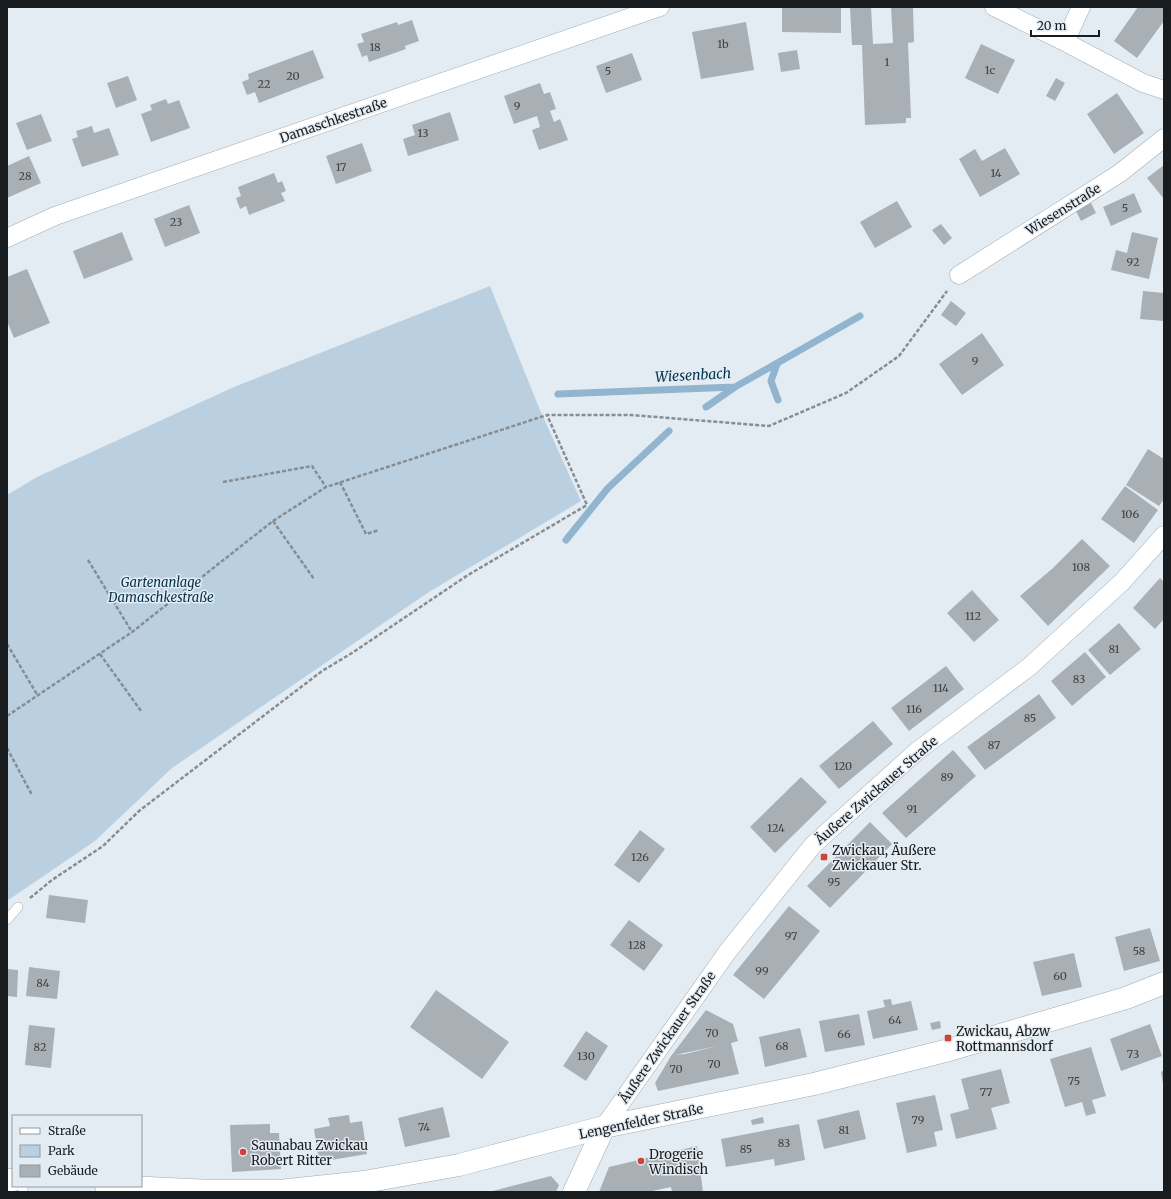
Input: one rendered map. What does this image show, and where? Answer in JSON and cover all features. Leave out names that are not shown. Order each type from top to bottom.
[{"type":"main road","name":"Lengenfelder Straße","points":[[127,1187],[211,1191],[280,1190],[364,1182],[459,1165],[604,1127],[814,1084],[949,1050],[1126,998],[1164,983]]},
{"type":"main road","points":[[574,1192],[604,1127]]},
{"type":"street","name":"Damaschkestraße","points":[[7,238],[55,216],[660,7]]},
{"type":"street","points":[[994,7],[1143,83],[1164,90]]},
{"type":"street","points":[[1065,42],[1081,7]]},
{"type":"street","name":"Wiesenstraße","points":[[959,275],[1120,174],[1164,138]]},
{"type":"street","name":"Äußere Zwickauer Straße","points":[[604,1127],[728,951],[813,845],[916,752],[1029,667],[1122,582],[1164,535]]},
{"type":"lane","points":[[7,920],[18,907]]},
{"type":"path","points":[[7,716],[132,632],[273,522],[326,487],[547,416],[631,415],[769,426],[846,394],[899,356],[959,275]]},
{"type":"path","points":[[18,907],[52,880],[103,846],[139,810],[322,670],[352,653],[468,575],[587,505],[547,416]]},
{"type":"path","points":[[223,482],[312,466],[326,487]]},
{"type":"path","points":[[340,482],[366,534],[379,530]]},
{"type":"path","points":[[273,522],[314,578]]},
{"type":"path","points":[[88,560],[132,632]]},
{"type":"path","points":[[7,644],[38,696]]},
{"type":"path","points":[[100,654],[141,711]]},
{"type":"path","points":[[7,748],[32,795]]},
{"type":"green space","name":"Gartenanlage Damaschkestraße","points":[[490,286],[540,410],[581,501],[429,592],[172,768],[95,841],[7,901],[7,495],[37,477],[234,387]]},
{"type":"building","points":[[782,7],[841,7],[841,33],[782,32]]},
{"type":"building","points":[[850,7],[871,7],[873,44],[893,43],[891,7],[913,7],[914,42],[908,43],[911,118],[906,118],[906,123],[865,125],[862,45],[852,45]]},
{"type":"building","points":[[1138,7],[1164,7],[1164,21],[1137,58],[1114,41]]},
{"type":"building","points":[[412,20],[419,41],[405,46],[406,49],[369,62],[367,55],[362,57],[357,44],[364,42],[361,34],[397,22],[398,25]]},
{"type":"building","points":[[746,22],[754,70],[701,79],[692,32]]},
{"type":"building","points":[[981,44],[1015,60],[998,94],[965,78]]},
{"type":"building","points":[[313,50],[324,78],[259,103],[255,92],[247,95],[242,82],[249,79],[248,74]]},
{"type":"building","points":[[797,50],[800,69],[781,72],[778,53]]},
{"type":"building","points":[[632,53],[642,80],[606,93],[596,66]]},
{"type":"building","points":[[128,76],[137,100],[116,108],[107,83]]},
{"type":"building","points":[[1056,78],[1065,83],[1055,101],[1046,96]]},
{"type":"building","points":[[540,83],[544,94],[550,92],[556,109],[550,111],[554,122],[560,119],[568,140],[539,150],[532,130],[540,127],[537,116],[514,124],[504,96]]},
{"type":"building","points":[[1117,93],[1144,133],[1114,154],[1087,114]]},
{"type":"building","points":[[166,99],[168,104],[179,100],[190,128],[151,142],[141,114],[152,110],[150,105]]},
{"type":"building","points":[[450,112],[459,140],[408,156],[403,139],[415,135],[412,125]]},
{"type":"building","points":[[41,114],[52,141],[27,150],[16,123]]},
{"type":"building","points":[[92,126],[94,133],[109,128],[119,155],[82,167],[72,139],[78,137],[76,131]]},
{"type":"building","points":[[362,143],[372,171],[336,184],[326,156]]},
{"type":"building","points":[[1005,148],[1020,174],[980,197],[959,159],[975,149],[982,161]]},
{"type":"building","points":[[29,156],[41,183],[7,198],[7,166]]},
{"type":"building","points":[[1164,165],[1164,199],[1147,178]]},
{"type":"building","points":[[274,173],[278,183],[282,181],[286,191],[281,193],[285,201],[249,215],[246,206],[240,209],[236,198],[241,196],[238,187]]},
{"type":"building","points":[[1134,193],[1142,212],[1111,226],[1103,207]]},
{"type":"building","points":[[897,201],[912,227],[875,248],[860,222]]},
{"type":"building","points":[[1091,203],[1096,213],[1081,221],[1076,211]]},
{"type":"building","points":[[189,205],[200,233],[165,247],[154,219]]},
{"type":"building","points":[[941,224],[952,238],[944,245],[932,230]]},
{"type":"building","points":[[122,232],[133,260],[84,279],[73,251]]},
{"type":"building","points":[[1132,232],[1158,238],[1149,279],[1111,270],[1116,250],[1127,253]]},
{"type":"building","points":[[27,269],[50,323],[14,338],[7,321],[7,277]]},
{"type":"building","points":[[1143,291],[1164,293],[1164,321],[1140,319]]},
{"type":"building","points":[[951,301],[966,313],[956,326],[941,315]]},
{"type":"building","points":[[982,333],[1004,365],[962,395],[939,364]]},
{"type":"building","points":[[1148,449],[1164,459],[1164,499],[1159,506],[1126,485]]},
{"type":"building","points":[[1125,486],[1158,510],[1134,543],[1101,519]]},
{"type":"building","points":[[1082,539],[1110,566],[1048,626],[1020,596],[1053,568]]},
{"type":"building","points":[[1160,578],[1164,582],[1164,619],[1155,629],[1133,608]]},
{"type":"building","points":[[972,590],[999,620],[974,642],[947,613]]},
{"type":"building","points":[[1119,623],[1141,649],[1110,675],[1088,650]]},
{"type":"building","points":[[1085,652],[1106,677],[1072,706],[1051,681]]},
{"type":"building","points":[[946,666],[964,689],[909,731],[891,708]]},
{"type":"building","points":[[1039,694],[1056,718],[985,770],[967,747]]},
{"type":"building","points":[[873,721],[893,744],[839,789],[819,766]]},
{"type":"building","points":[[953,750],[976,776],[906,838],[882,813]]},
{"type":"building","points":[[801,777],[827,802],[775,853],[750,827]]},
{"type":"building","points":[[870,822],[892,844],[830,908],[807,886]]},
{"type":"building","points":[[640,830],[665,849],[639,883],[614,865]]},
{"type":"building","points":[[49,895],[88,900],[85,923],[46,918]]},
{"type":"building","points":[[789,906],[820,931],[764,999],[733,975]]},
{"type":"building","points":[[629,920],[663,945],[644,971],[610,945]]},
{"type":"building","points":[[1150,928],[1160,961],[1124,971],[1115,937]]},
{"type":"building","points":[[1074,953],[1082,987],[1042,996],[1033,962]]},
{"type":"building","points":[[29,967],[60,971],[57,999],[26,996]]},
{"type":"building","points":[[7,969],[18,970],[17,997],[7,996]]},
{"type":"building","points":[[436,990],[509,1042],[482,1079],[410,1027]]},
{"type":"building","points":[[891,999],[892,1005],[911,1001],[918,1030],[873,1039],[867,1011],[885,1007],[883,1000]]},
{"type":"building","points":[[706,1010],[733,1024],[738,1041],[731,1043],[739,1074],[658,1091],[655,1083],[671,1056]],"holes":[[[717,1046],[685,1054],[675,1055]]]},
{"type":"building","points":[[859,1014],[865,1045],[825,1052],[819,1021]]},
{"type":"building","points":[[940,1021],[941,1028],[932,1030],[930,1023]]},
{"type":"building","points":[[1150,1024],[1162,1056],[1121,1071],[1110,1039]]},
{"type":"building","points":[[29,1025],[55,1028],[51,1068],[25,1065]]},
{"type":"building","points":[[800,1028],[807,1057],[765,1067],[759,1037]]},
{"type":"building","points":[[586,1031],[608,1046],[586,1081],[563,1066]]},
{"type":"building","points":[[1091,1047],[1106,1096],[1092,1100],[1096,1113],[1086,1116],[1082,1102],[1065,1107],[1050,1059]]},
{"type":"building","points":[[1001,1069],[1010,1103],[991,1108],[997,1129],[956,1139],[950,1114],[969,1109],[961,1079]]},
{"type":"building","points":[[1164,1070],[1164,1084],[1163,1084],[1161,1072]]},
{"type":"building","points":[[935,1095],[943,1130],[934,1132],[937,1146],[907,1153],[896,1103]]},
{"type":"building","points":[[443,1107],[450,1137],[405,1147],[398,1118]]},
{"type":"building","points":[[859,1110],[866,1139],[824,1149],[817,1120]]},
{"type":"building","points":[[349,1115],[350,1123],[362,1121],[367,1154],[319,1162],[314,1129],[330,1126],[328,1118]]},
{"type":"building","points":[[763,1117],[764,1123],[752,1125],[751,1120]]},
{"type":"building","points":[[270,1124],[270,1133],[279,1133],[281,1169],[232,1172],[230,1125]]},
{"type":"building","points":[[799,1124],[805,1160],[775,1166],[774,1159],[726,1167],[721,1139]]},
{"type":"building","points":[[697,1146],[703,1192],[672,1192],[671,1187],[648,1192],[599,1192],[609,1167]]},
{"type":"building","points":[[551,1176],[559,1185],[556,1192],[489,1192]]},
{"type":"waterway","name":"Wiesenbach","points":[[558,394],[735,387],[860,316]]},
{"type":"waterway","points":[[777,364],[771,381],[778,400]]},
{"type":"waterway","points":[[706,407],[735,387]]},
{"type":"waterway","points":[[566,540],[608,488],[669,431]]},
{"type":"place","name":"Zwickau, Äußere Zwickauer Str.","points":[[824,857]]},
{"type":"place","name":"Zwickau, Abzw Rottmannsdorf","points":[[948,1038]]},
{"type":"place","name":"Saunabau Zwickau Robert Ritter","points":[[243,1152]]},
{"type":"place","name":"Drogerie Windisch","points":[[641,1161]]}]
